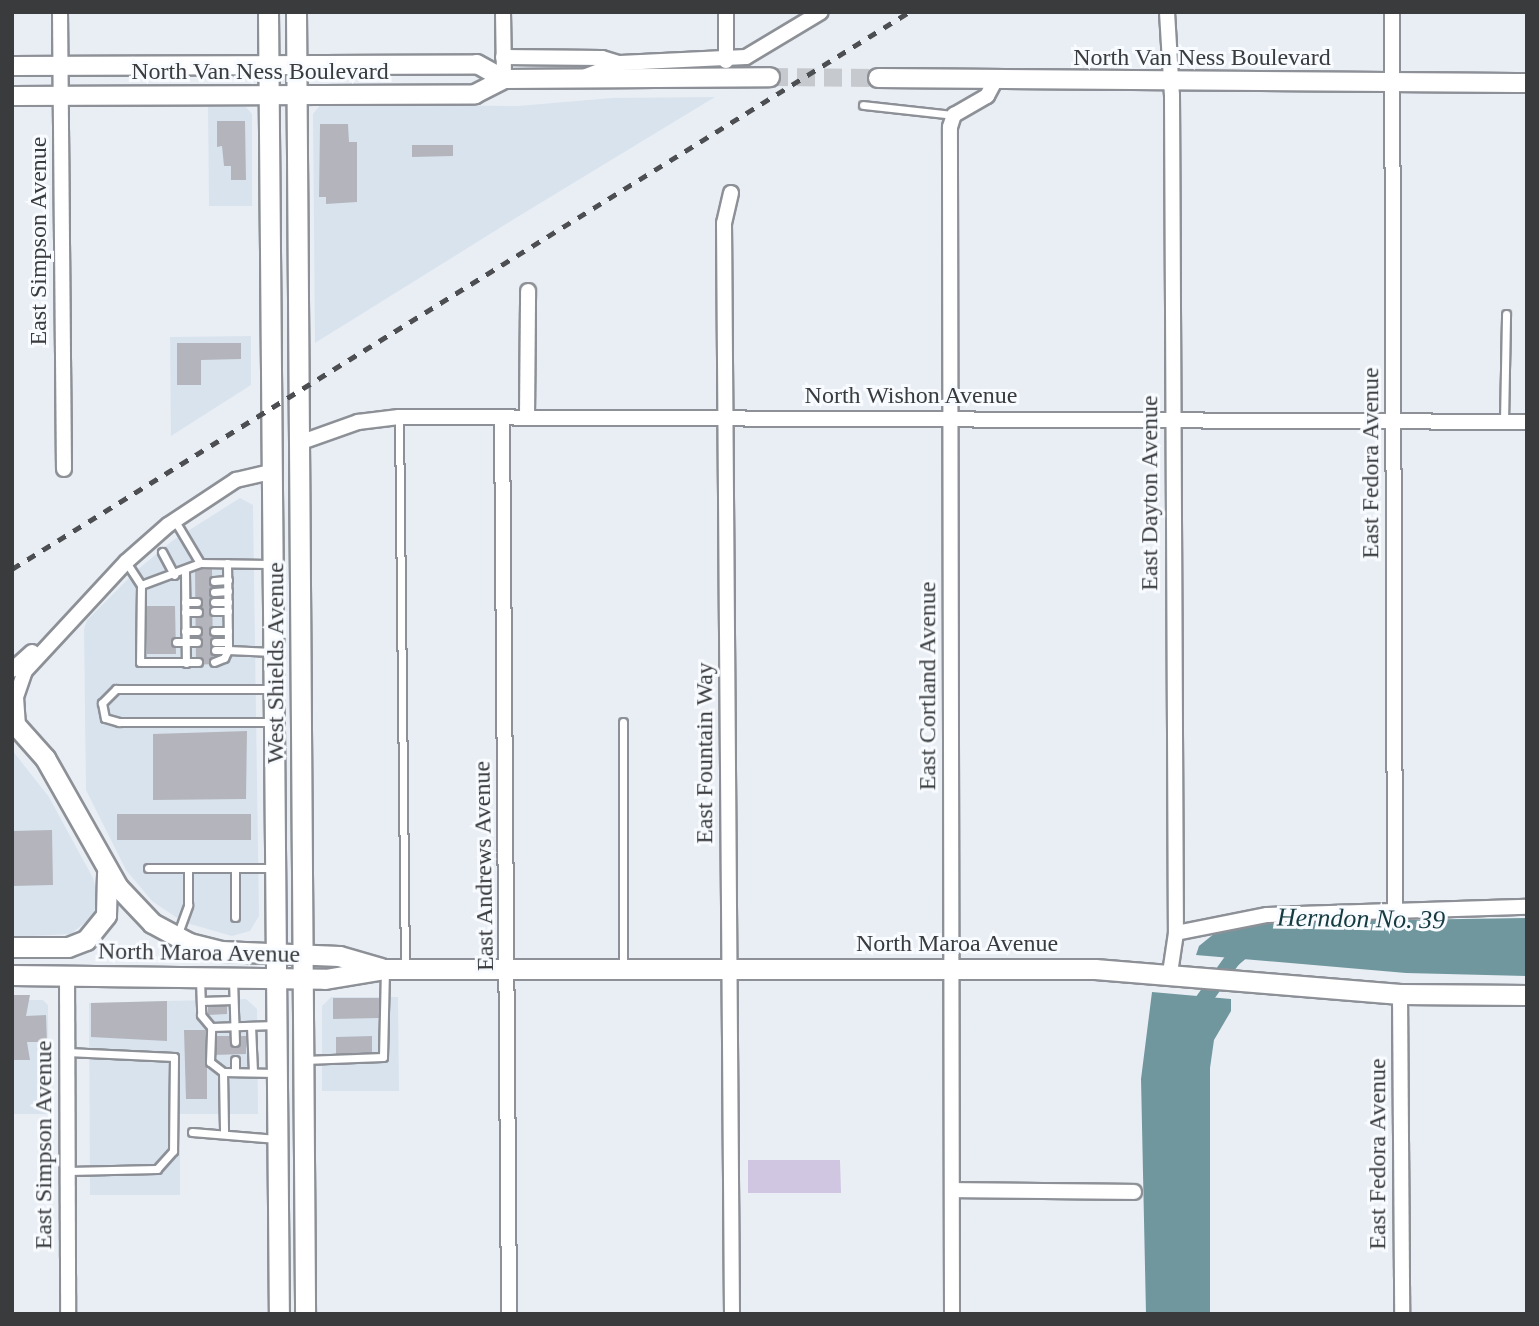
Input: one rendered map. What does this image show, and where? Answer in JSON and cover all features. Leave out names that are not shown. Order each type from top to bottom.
[{"type":"main road","name":"West Shields Avenue","points":[[268,12],[279,1314]]},
{"type":"main road","name":"West Shields Avenue","points":[[296,12],[305,1314]]},
{"type":"main road","points":[[15,723],[45,758],[107,871],[142,914],[176,937],[221,951],[275,953]]},
{"type":"main road","points":[[12,947],[68,947],[86,940],[106,915],[107,871]]},
{"type":"main road","name":"North Maroa Avenue","points":[[275,953],[339,956],[385,969]]},
{"type":"main road","name":"North Maroa Avenue","points":[[12,975],[303,979],[338,978],[385,969],[951,969],[1170,973],[1400,993],[1527,995]]},
{"type":"street","name":"East Simpson Avenue","points":[[60,12],[64,469]]},
{"type":"street","points":[[503,12],[504,79]]},
{"type":"street","points":[[726,12],[726,61]]},
{"type":"street","points":[[503,57],[602,58],[620,63],[726,61],[764,49],[821,12]]},
{"type":"street","name":"East Dayton Avenue","points":[[1167,12],[1176,933],[1170,973]]},
{"type":"street","name":"East Fedora Avenue","points":[[1392,12],[1395,914]]},
{"type":"street","points":[[579,78],[620,63]]},
{"type":"street","name":"North Van Ness Boulevard","points":[[12,66],[477,64],[504,79]]},
{"type":"street","name":"North Van Ness Boulevard","points":[[12,96],[296,97],[475,94],[504,79],[770,77]]},
{"type":"street","name":"North Van Ness Boulevard","points":[[878,78],[1527,83]]},
{"type":"street","points":[[954,115],[987,96],[995,81]]},
{"type":"street","name":"East Cortland Avenue","points":[[953,1314],[950,127],[954,115]]},
{"type":"street","name":"East Fountain Way","points":[[731,193],[724,223],[732,1314]]},
{"type":"street","points":[[527,417],[528,291]]},
{"type":"street","name":"North Wishon Avenue","points":[[299,443],[358,422],[399,416],[725,420],[1527,422]]},
{"type":"street","name":"East Andrews Avenue","points":[[502,417],[509,1314]]},
{"type":"street","points":[[12,670],[48,642],[126,562],[175,521],[236,480],[271,472]]},
{"type":"street","points":[[15,723],[19,684],[48,642]]},
{"type":"street","points":[[1176,933],[1267,915],[1395,914],[1527,907]]},
{"type":"street","name":"East Simpson Avenue","points":[[67,976],[68,1314]]},
{"type":"street","name":"East Fedora Avenue","points":[[1400,993],[1402,1314]]},
{"type":"street","points":[[952,1190],[1134,1192]]},
{"type":"lane","points":[[863,105],[954,115]]},
{"type":"lane","points":[[1504,422],[1506,314]]},
{"type":"lane","points":[[399,416],[405,969]]},
{"type":"lane","points":[[175,521],[200,563]]},
{"type":"lane","points":[[162,552],[174,575]]},
{"type":"lane","points":[[126,562],[141,585],[145,642],[140,663],[198,663]]},
{"type":"lane","points":[[141,585],[184,572],[200,563],[272,564]]},
{"type":"lane","points":[[214,662],[224,658],[228,646],[227,563]]},
{"type":"lane","points":[[184,572],[185,612],[181,621],[185,631],[186,663]]},
{"type":"lane","points":[[214,581],[228,580]]},
{"type":"lane","points":[[185,581],[196,581]]},
{"type":"lane","points":[[214,592],[228,591]]},
{"type":"lane","points":[[185,592],[197,592]]},
{"type":"lane","points":[[185,602],[197,602]]},
{"type":"lane","points":[[214,602],[228,602]]},
{"type":"lane","points":[[214,611],[228,611]]},
{"type":"lane","points":[[185,612],[198,612]]},
{"type":"lane","points":[[185,631],[197,631]]},
{"type":"lane","points":[[214,631],[228,631]]},
{"type":"lane","points":[[176,642],[185,646],[197,646]]},
{"type":"lane","points":[[215,646],[273,652]]},
{"type":"lane","points":[[273,689],[116,689],[102,703],[105,718],[119,722],[273,722]]},
{"type":"lane","points":[[623,722],[623,970]]},
{"type":"lane","points":[[148,868],[275,868]]},
{"type":"lane","points":[[176,937],[188,905],[188,868]]},
{"type":"lane","points":[[235,869],[235,917]]},
{"type":"lane","points":[[303,1060],[383,1057],[385,969]]},
{"type":"lane","points":[[200,977],[201,1015],[211,1027],[210,1062],[223,1072],[277,1073]]},
{"type":"lane","points":[[233,978],[235,1042]]},
{"type":"lane","points":[[201,1001],[233,1000]]},
{"type":"lane","points":[[211,1027],[276,1025]]},
{"type":"lane","points":[[251,1026],[253,1072]]},
{"type":"lane","points":[[66,1052],[174,1057],[173,1152],[158,1169],[66,1171]]},
{"type":"lane","points":[[235,1060],[235,1072]]},
{"type":"lane","points":[[223,1072],[224,1131]]},
{"type":"lane","points":[[192,1132],[224,1131],[277,1139]]},
{"type":"shaded area","points":[[715,97],[315,343],[313,114],[321,104],[518,106],[612,98]]},
{"type":"shaded area","points":[[208,107],[246,107],[252,114],[252,206],[209,206]]},
{"type":"shaded area","points":[[251,336],[251,385],[171,436],[170,337]]},
{"type":"shaded area","points":[[240,498],[253,505],[259,916],[250,931],[232,936],[183,922],[152,901],[126,870],[86,790],[84,629],[87,620],[136,571],[172,541]]},
{"type":"shaded area","points":[[12,750],[49,797],[93,878],[97,892],[94,915],[71,934],[12,937]]},
{"type":"shaded area","points":[[331,997],[398,997],[399,1091],[322,1091],[322,1006]]},
{"type":"shaded area","points":[[246,999],[257,1009],[258,1114],[180,1114],[180,1195],[90,1195],[89,1003]]},
{"type":"shaded area","points":[[12,1000],[43,1000],[48,1005],[49,1114],[12,1114]]},
{"type":"shaded area","points":[[748,1160],[840,1160],[841,1193],[748,1193]]},
{"type":"water","points":[[1527,918],[1527,976],[1406,973],[1196,955],[1199,946],[1215,933],[1265,922]]},
{"type":"water","points":[[1152,992],[1231,999],[1231,1011],[1214,1040],[1210,1068],[1210,1314],[1146,1314],[1141,1079]]},
{"type":"building","points":[[217,121],[245,121],[246,180],[231,180],[231,166],[224,166],[222,146],[217,147]]},
{"type":"building","points":[[320,124],[348,124],[349,142],[357,142],[357,202],[326,204],[326,197],[319,197]]},
{"type":"building","points":[[412,145],[453,145],[453,156],[412,157]]},
{"type":"building","points":[[177,343],[241,343],[241,359],[201,360],[201,385],[177,385]]},
{"type":"building","points":[[195,569],[212,569],[213,664],[196,665]]},
{"type":"building","points":[[147,606],[175,606],[176,654],[147,654]]},
{"type":"building","points":[[247,731],[246,799],[153,800],[153,734]]},
{"type":"building","points":[[117,814],[251,814],[251,840],[117,840]]},
{"type":"building","points":[[52,830],[53,885],[12,886],[12,831]]},
{"type":"building","points":[[12,995],[30,995],[26,1016],[46,1015],[47,1042],[27,1042],[30,1060],[12,1060]]},
{"type":"building","points":[[333,998],[379,998],[379,1018],[333,1019]]},
{"type":"building","points":[[167,1001],[167,1041],[91,1037],[91,1003]]},
{"type":"building","points":[[208,1003],[227,1003],[227,1014],[208,1015]]},
{"type":"building","points":[[184,1030],[207,1030],[207,1099],[186,1099]]},
{"type":"building","points":[[213,1036],[246,1036],[246,1054],[213,1055]]},
{"type":"building","points":[[372,1036],[372,1055],[336,1055],[336,1037]]},
{"type":"waterway","name":"Herndon No. 39","points":[[1195,1012],[1233,959],[1251,944]]},
{"type":"tunnel","points":[[770,77],[878,78]]},
{"type":"railway","points":[[12,569],[909,12]]}]
